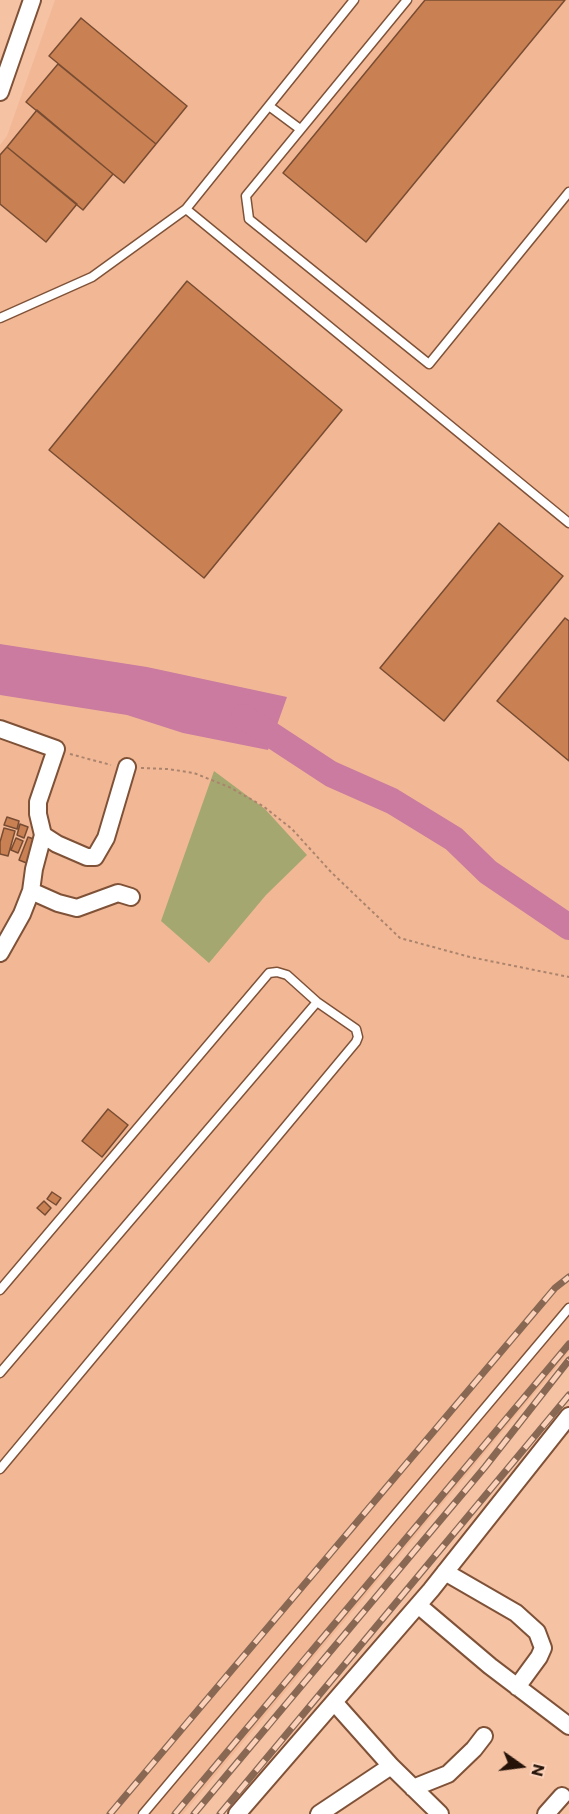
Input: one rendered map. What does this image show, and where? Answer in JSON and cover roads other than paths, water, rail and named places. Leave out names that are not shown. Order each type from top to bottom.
[{"type":"street","points":[[0,92],[32,0]]},
{"type":"street","points":[[0,729],[56,749],[37,808],[43,835],[31,891],[22,914],[0,953]]},
{"type":"street","points":[[43,835],[87,857],[96,857],[106,838],[127,767]]},
{"type":"street","points":[[31,891],[58,903],[77,908],[111,894],[122,893],[131,897]]},
{"type":"street","points":[[237,1814],[418,1605],[569,1416]]},
{"type":"street","points":[[445,1572],[516,1613],[537,1632],[543,1648],[540,1657],[517,1687]]},
{"type":"street","points":[[418,1605],[490,1666],[569,1726]]},
{"type":"street","points":[[334,1702],[391,1766],[440,1814]]},
{"type":"street","points":[[413,1788],[448,1774],[484,1736]]},
{"type":"street","points":[[319,1814],[391,1766]]},
{"type":"street","points":[[546,1814],[566,1795]]},
{"type":"lane","points":[[0,318],[92,278],[186,209],[354,0]]},
{"type":"lane","points":[[406,0],[246,196],[249,219],[429,364],[569,192]]},
{"type":"lane","points":[[269,106],[300,129]]},
{"type":"lane","points":[[186,209],[569,523]]},
{"type":"lane","points":[[0,1290],[269,973],[277,972],[287,975],[317,1002],[356,1029],[358,1037],[356,1042],[1,1464]]},
{"type":"lane","points":[[0,1373],[317,1002]]},
{"type":"lane","points":[[143,1814],[569,1308]]},
{"type":"waterway","points":[[244,717],[331,774],[392,801],[454,839],[488,872],[569,927]]},
{"type":"railway","points":[[110,1814],[555,1288],[569,1277]]},
{"type":"railway","points":[[175,1814],[569,1344]]},
{"type":"railway","points":[[194,1814],[485,1467],[569,1360]]},
{"type":"railway","points":[[220,1814],[569,1395]]}]
